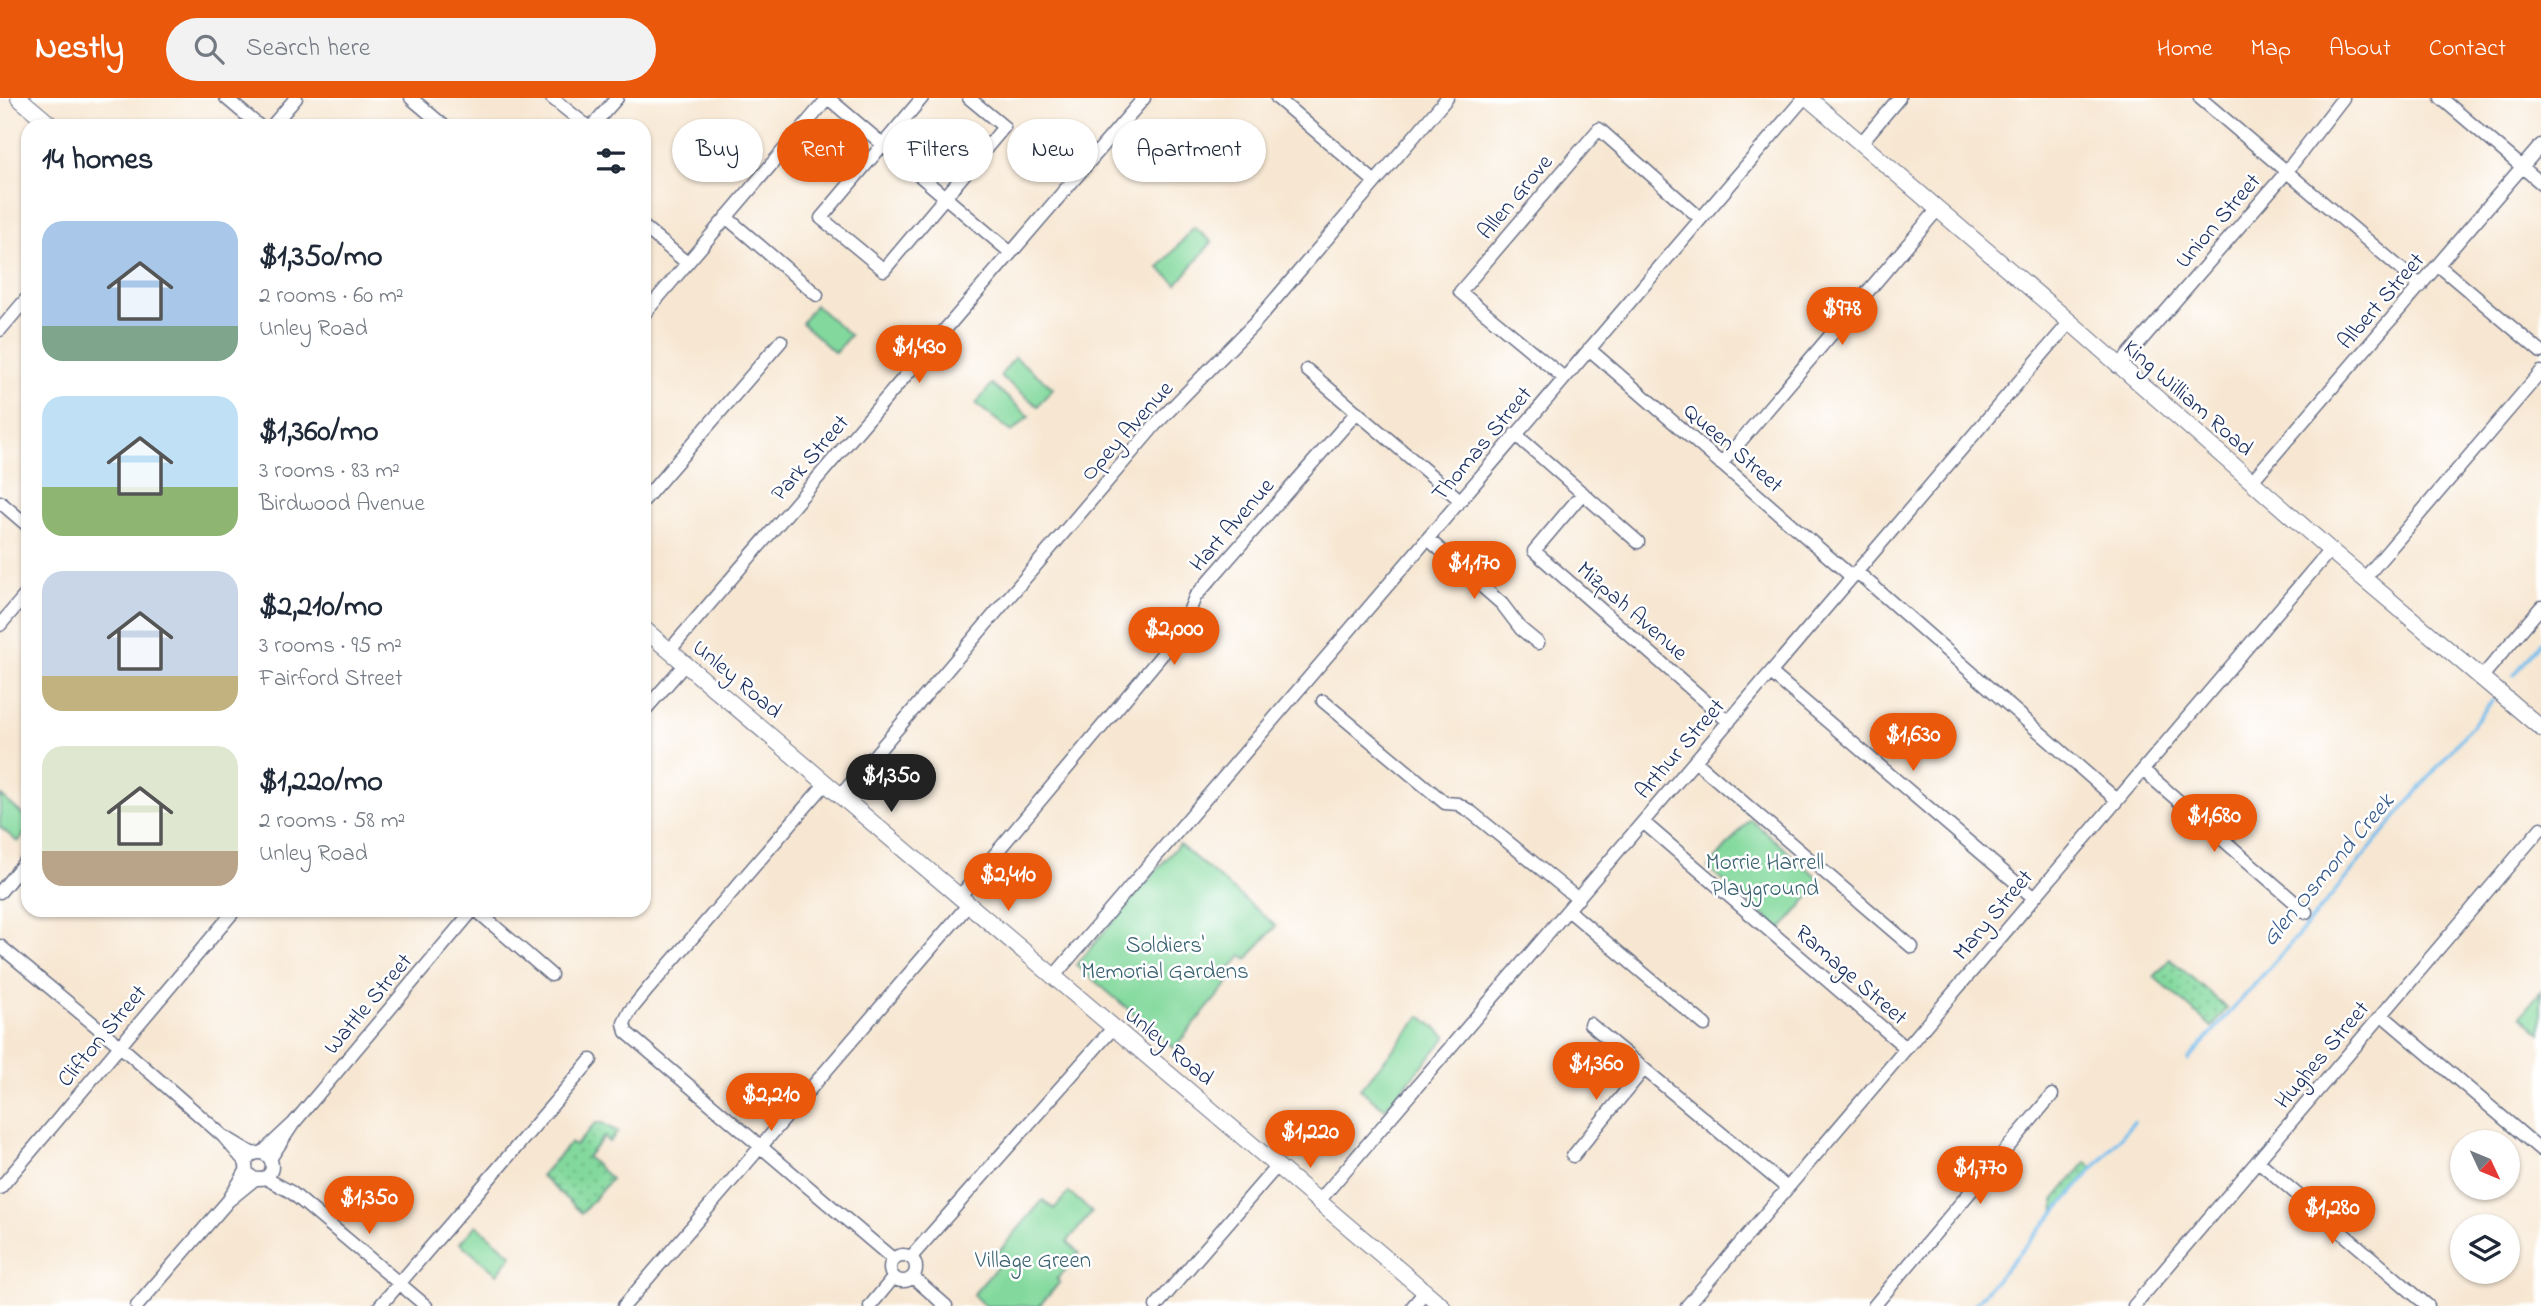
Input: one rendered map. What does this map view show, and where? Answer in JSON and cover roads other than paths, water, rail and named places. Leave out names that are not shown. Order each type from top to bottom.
[{"type":"main road","points":[[19,98],[44,119]]},
{"type":"main road","name":"King William Road","points":[[1806,98],[2070,322],[2118,367],[2330,550],[2541,728]]},
{"type":"main road","name":"Unley Road","points":[[651,635],[1442,1306]]},
{"type":"street","points":[[226,98],[251,119]]},
{"type":"street","points":[[278,119],[296,98]]},
{"type":"street","points":[[411,98],[436,119]]},
{"type":"street","points":[[552,98],[578,119]]},
{"type":"street","points":[[599,119],[617,98]]},
{"type":"street","points":[[651,306],[828,98],[883,145],[821,218],[884,270],[1004,127],[969,98]]},
{"type":"street","points":[[905,119],[922,98]]},
{"type":"street","name":"Park Street","points":[[670,651],[1144,98]]},
{"type":"street","points":[[1277,98],[1375,182]]},
{"type":"street","name":"Opey Avenue","points":[[841,796],[1155,425],[1254,324],[1447,98]]},
{"type":"street","name":"Thomas Street","points":[[1054,976],[1563,377],[1806,98]]},
{"type":"street","points":[[1861,143],[1899,98]]},
{"type":"street","points":[[2200,98],[2420,286]]},
{"type":"street","name":"Union Street","points":[[2118,367],[2286,172],[2343,98]]},
{"type":"street","points":[[2441,98],[2541,183]]},
{"type":"street","name":"Allen Grove","points":[[1563,377],[1460,292],[1599,129],[1700,218]]},
{"type":"street","name":"Albert Street","points":[[2251,482],[2541,145]]},
{"type":"street","points":[[927,182],[1011,253]]},
{"type":"street","points":[[1721,464],[1938,209]]},
{"type":"street","points":[[726,218],[817,295]]},
{"type":"street","points":[[651,233],[687,263]]},
{"type":"street","points":[[2438,265],[2541,352]]},
{"type":"street","points":[[0,330],[21,305]]},
{"type":"street","name":"Arthur Street","points":[[1319,1201],[2070,322]]},
{"type":"street","points":[[651,492],[781,341]]},
{"type":"street","name":"Queen Street","points":[[1589,349],[2117,800]]},
{"type":"street","points":[[1307,370],[1460,500]]},
{"type":"street","points":[[2364,579],[2541,372]]},
{"type":"street","name":"Hart Avenue","points":[[624,1306],[761,1146],[1181,632],[1195,597],[1357,412]]},
{"type":"street","points":[[1515,435],[1638,542]]},
{"type":"street","name":"Mizpah Avenue","points":[[1583,494],[1534,551],[1729,722]]},
{"type":"street","points":[[0,502],[21,520]]},
{"type":"street","points":[[1428,539],[1502,604],[1521,629],[1538,643]]},
{"type":"street","name":"Mary Street","points":[[1687,1306],[2330,550]]},
{"type":"street","points":[[0,625],[21,600]]},
{"type":"street","points":[[2481,678],[2541,607]]},
{"type":"street","points":[[651,703],[685,663]]},
{"type":"street","points":[[1770,673],[2034,898]]},
{"type":"street","points":[[1323,701],[1445,803],[1458,804],[1471,812],[1578,899]]},
{"type":"street","points":[[1695,761],[1912,947]]},
{"type":"street","points":[[2143,770],[2306,912]]},
{"type":"street","points":[[826,783],[630,1011],[624,1023],[626,1032],[893,1259]]},
{"type":"street","name":"Ramage Street","points":[[1643,822],[1906,1048]]},
{"type":"street","name":"Hughes Street","points":[[2134,1306],[2541,828]]},
{"type":"street","points":[[0,892],[21,866]]},
{"type":"street","points":[[1568,911],[1705,1025]]},
{"type":"street","name":"Clifton Street","points":[[0,1188],[229,917]]},
{"type":"street","name":"Wattle Street","points":[[137,1306],[259,1166],[468,917]]},
{"type":"street","points":[[482,917],[551,975]]},
{"type":"street","points":[[0,946],[426,1306]]},
{"type":"street","points":[[2382,1015],[2541,1150]]},
{"type":"street","points":[[1590,1024],[1787,1188]]},
{"type":"street","points":[[911,1257],[1114,1027]]},
{"type":"street","points":[[380,1306],[591,1060]]},
{"type":"street","points":[[1573,1156],[1644,1069]]},
{"type":"street","points":[[1874,1306],[2052,1095]]},
{"type":"street","points":[[2258,1161],[2428,1306]]},
{"type":"street","points":[[1156,1306],[1278,1166]]},
{"type":"street","points":[[903,1254],[911,1257],[916,1268],[913,1277],[904,1281],[894,1277],[890,1268],[893,1259],[903,1254]]},
{"type":"street","points":[[870,1306],[894,1277]]},
{"type":"street","points":[[913,1277],[946,1306]]},
{"type":"street","points":[[1413,1306],[1425,1292]]},
{"type":"waterway","name":"Glen Osmond Creek","points":[[2514,675],[2541,642]]},
{"type":"waterway","name":"Glen Osmond Creek","points":[[2188,1060],[2307,925],[2493,700]]},
{"type":"waterway","name":"Glen Osmond Creek","points":[[1973,1306],[2134,1122]]},
{"type":"park label","name":"Morrie Harrell Playground","points":[[1765,874]]},
{"type":"park label","name":"Soldiers' Memorial Gardens","points":[[1165,957]]},
{"type":"park label","name":"Village Green","points":[[1033,1259]]}]
